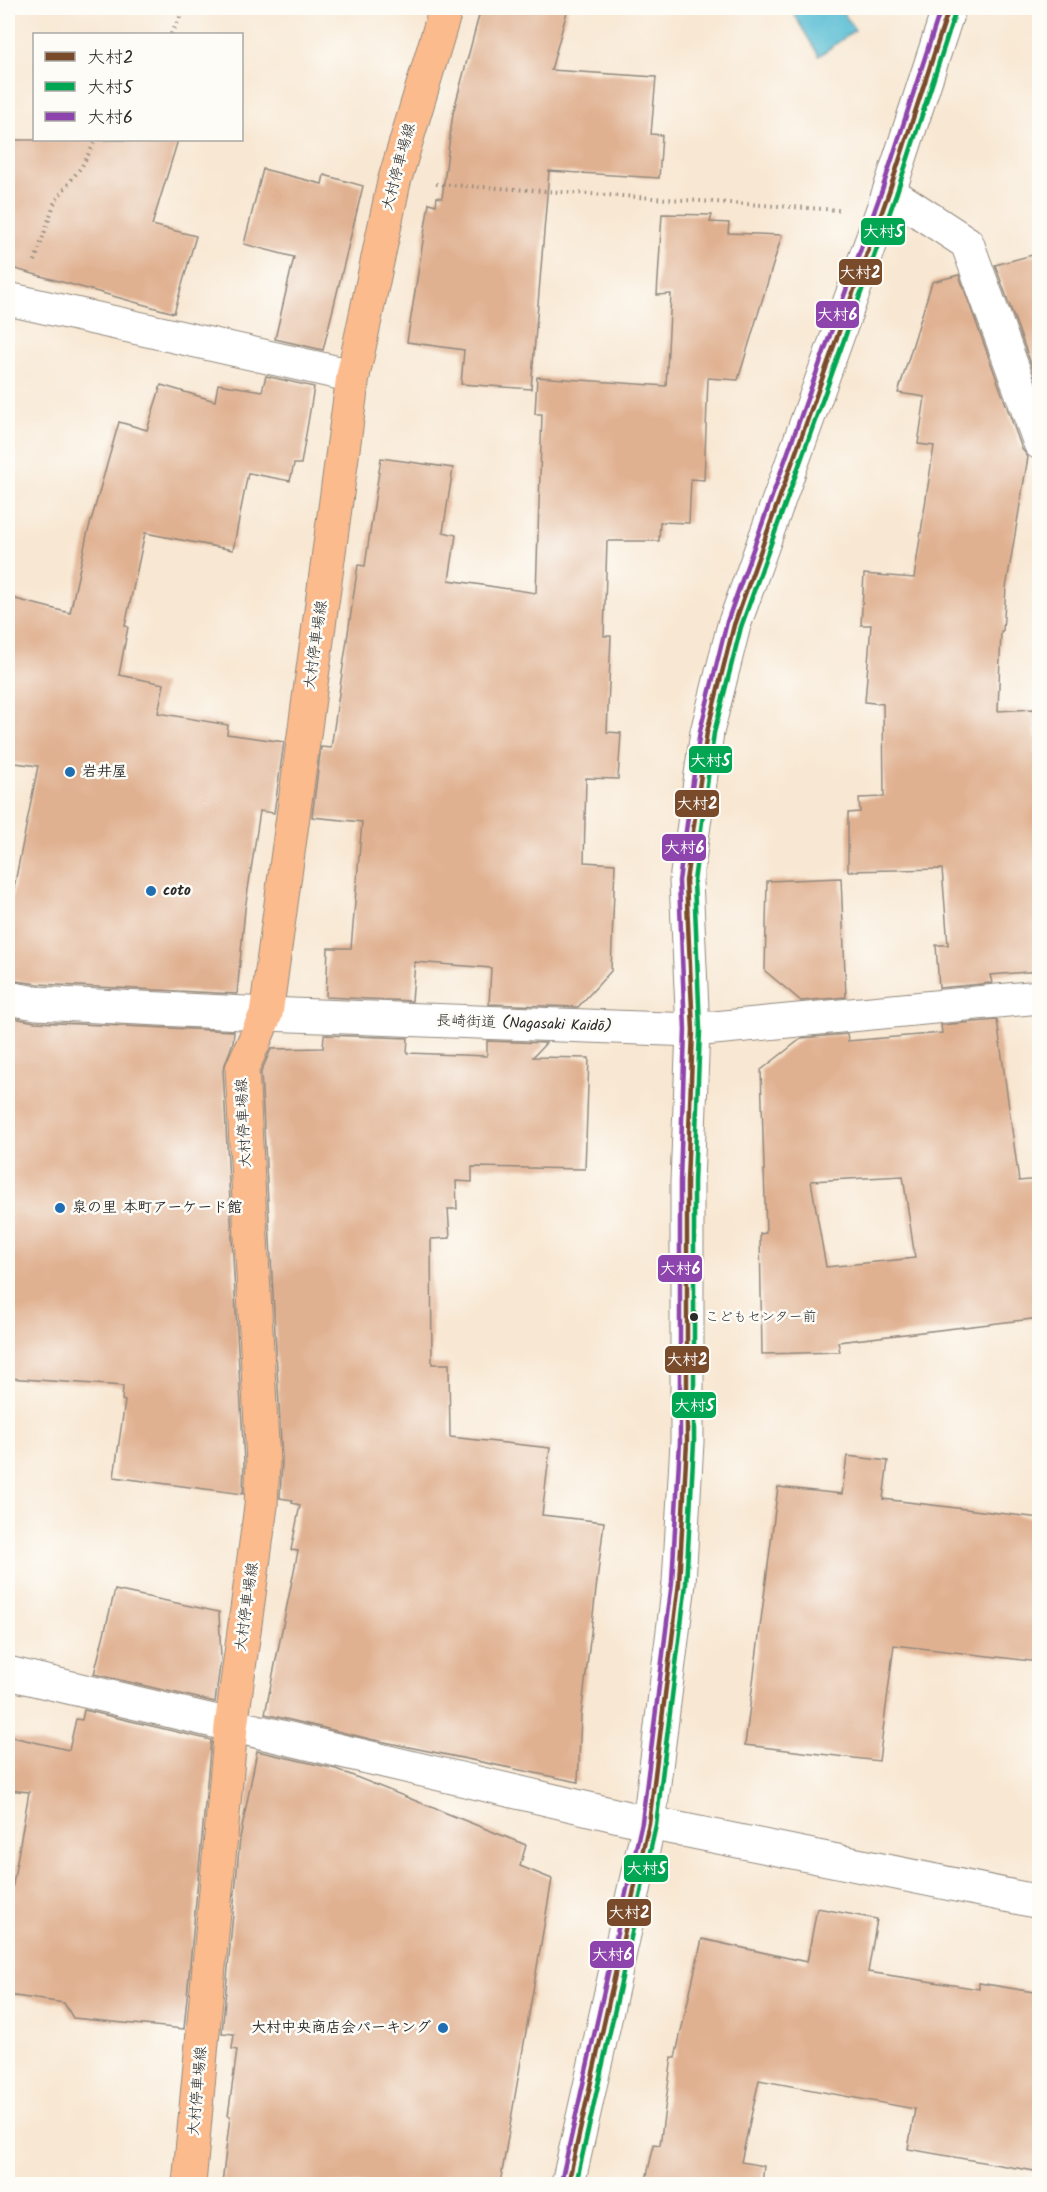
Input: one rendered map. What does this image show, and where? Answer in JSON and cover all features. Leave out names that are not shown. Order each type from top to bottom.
[{"type":"main road","name":"大村停車場線","points":[[189,2184],[231,1727],[261,1506],[263,1462],[242,1069],[266,1014],[353,376],[393,182],[446,8]]},
{"type":"street","points":[[568,2184],[649,1823],[678,1583],[687,1442],[687,1182],[693,1030],[686,881],[707,732],[734,625],[885,202],[949,8]]},
{"type":"street","points":[[885,202],[967,243],[1040,443]]},
{"type":"street","points":[[15,300],[353,376]]},
{"type":"street","name":"長崎街道 (Nagasaki Kaidō)","points":[[8,998],[36,1003],[266,1014],[693,1030],[1040,997]]},
{"type":"street","points":[[8,1674],[649,1823],[1040,1902]]},
{"type":"path","points":[[172,33],[185,8]]},
{"type":"path","points":[[15,300],[55,201],[82,165],[95,141]]},
{"type":"path","points":[[393,182],[885,202]]},
{"type":"water","points":[[790,8],[840,8],[855,30],[819,56]]},
{"type":"building","points":[[481,8],[568,8],[551,70],[656,77],[651,134],[662,135],[659,178],[549,171],[531,389],[461,384],[464,350],[407,342],[429,203],[436,205],[437,197],[442,198],[453,113]]},
{"type":"building","points":[[15,140],[178,141],[152,225],[196,236],[174,313],[8,267],[8,156]]},
{"type":"building","points":[[263,169],[322,184],[324,175],[363,186],[323,350],[275,339],[294,257],[244,244]]},
{"type":"building","points":[[662,214],[712,215],[710,222],[729,223],[728,233],[782,235],[738,380],[708,378],[704,480],[691,479],[689,523],[660,522],[659,541],[607,541],[604,636],[611,636],[607,732],[621,733],[618,779],[586,778],[584,862],[615,864],[611,971],[578,1007],[489,1004],[491,968],[415,962],[412,1001],[326,997],[328,948],[351,948],[362,822],[312,817],[321,747],[331,748],[358,565],[365,566],[381,458],[453,468],[443,532],[456,535],[449,580],[536,593],[542,414],[535,414],[537,377],[666,386],[671,294],[657,295]]},
{"type":"building","points":[[1040,253],[1040,385],[1039,386],[995,265]]},
{"type":"building","points":[[959,275],[1022,449],[1028,457],[1006,588],[1003,631],[1001,631],[998,711],[1034,709],[1040,858],[1040,971],[990,975],[992,983],[939,988],[936,945],[948,945],[942,869],[848,871],[848,813],[860,812],[859,798],[884,797],[883,704],[865,702],[871,625],[861,625],[864,574],[914,578],[934,446],[918,444],[925,397],[898,393],[932,282]]},
{"type":"building","points":[[266,376],[314,387],[301,464],[294,464],[290,481],[248,473],[233,550],[145,533],[125,626],[128,627],[119,675],[164,684],[158,713],[228,725],[227,734],[284,742],[274,813],[260,811],[245,909],[237,994],[38,984],[8,980],[8,918],[38,766],[8,762],[8,597],[70,613],[87,535],[119,422],[147,430],[161,385],[215,401],[218,384],[262,391]]},
{"type":"building","points":[[841,878],[846,997],[801,1001],[765,971],[767,881]]},
{"type":"building","points":[[8,1017],[35,1022],[234,1031],[233,1042],[223,1070],[244,1462],[243,1494],[114,1477],[125,1401],[122,1400],[123,1386],[8,1378]]},
{"type":"building","points":[[997,1020],[1019,1181],[1040,1179],[1040,1318],[838,1342],[840,1352],[762,1354],[760,1234],[766,1233],[761,1070],[802,1038],[847,1034],[848,1041],[942,1033],[941,1025]],"holes":[[[903,1176],[915,1258],[826,1267],[811,1181]]]},
{"type":"building","points":[[324,1035],[408,1038],[407,1053],[487,1056],[487,1041],[546,1043],[533,1057],[589,1058],[585,1169],[472,1167],[472,1182],[456,1181],[457,1209],[448,1209],[450,1238],[431,1239],[432,1364],[449,1364],[450,1437],[550,1448],[542,1515],[604,1522],[581,1716],[578,1782],[370,1739],[265,1714],[298,1551],[291,1550],[300,1505],[292,1503],[293,1500],[280,1498],[282,1461],[261,1072],[271,1049],[323,1048]]},
{"type":"building","points":[[847,1456],[888,1461],[883,1499],[1040,1518],[1040,1662],[894,1645],[879,1761],[745,1745],[778,1487],[842,1494]]},
{"type":"building","points":[[115,1590],[219,1612],[221,1659],[215,1702],[94,1674]]},
{"type":"building","points":[[84,1710],[211,1740],[184,2029],[73,2018],[64,2003],[8,1995],[8,1913],[29,1792],[8,1790],[8,1736],[69,1750],[76,1719],[82,1720]]},
{"type":"building","points":[[257,1751],[336,1769],[526,1845],[520,1866],[552,1879],[500,2184],[222,2184],[237,2050],[232,2049],[234,2034],[222,2033],[240,1838]]},
{"type":"building","points":[[817,1908],[877,1919],[868,1972],[979,1989],[979,1983],[1040,1993],[1040,2172],[908,2149],[915,2109],[759,2080],[741,2162],[764,2166],[762,2184],[645,2184],[654,2144],[660,2145],[672,2057],[675,2058],[702,1939],[807,1962]]},
{"type":"transit line","name":"大村6","points":[[561,2182],[642,1822],[672,1582],[680,1442],[680,1182],[685,1030],[679,881],[700,731],[727,622],[882,190],[941,8]]},
{"type":"transit line","name":"大村2","points":[[568,2184],[649,1823],[679,1583],[687,1442],[687,1182],[693,1030],[686,881],[707,732],[734,625],[889,192],[949,8]]},
{"type":"transit line","name":"大村5","points":[[576,2184],[656,1825],[686,1584],[694,1442],[694,1182],[700,1030],[694,881],[714,733],[741,627],[896,195],[956,10]]},
{"type":"place","name":"岩井屋","points":[[70,772]]},
{"type":"place","name":"coto","points":[[151,891]]},
{"type":"place","name":"泉の里 本町アーケード館","points":[[60,1208]]},
{"type":"place","name":"こどもセンター前","points":[[694,1317]]},
{"type":"place","name":"大村中央商店会パーキング","points":[[443,2028]]}]
